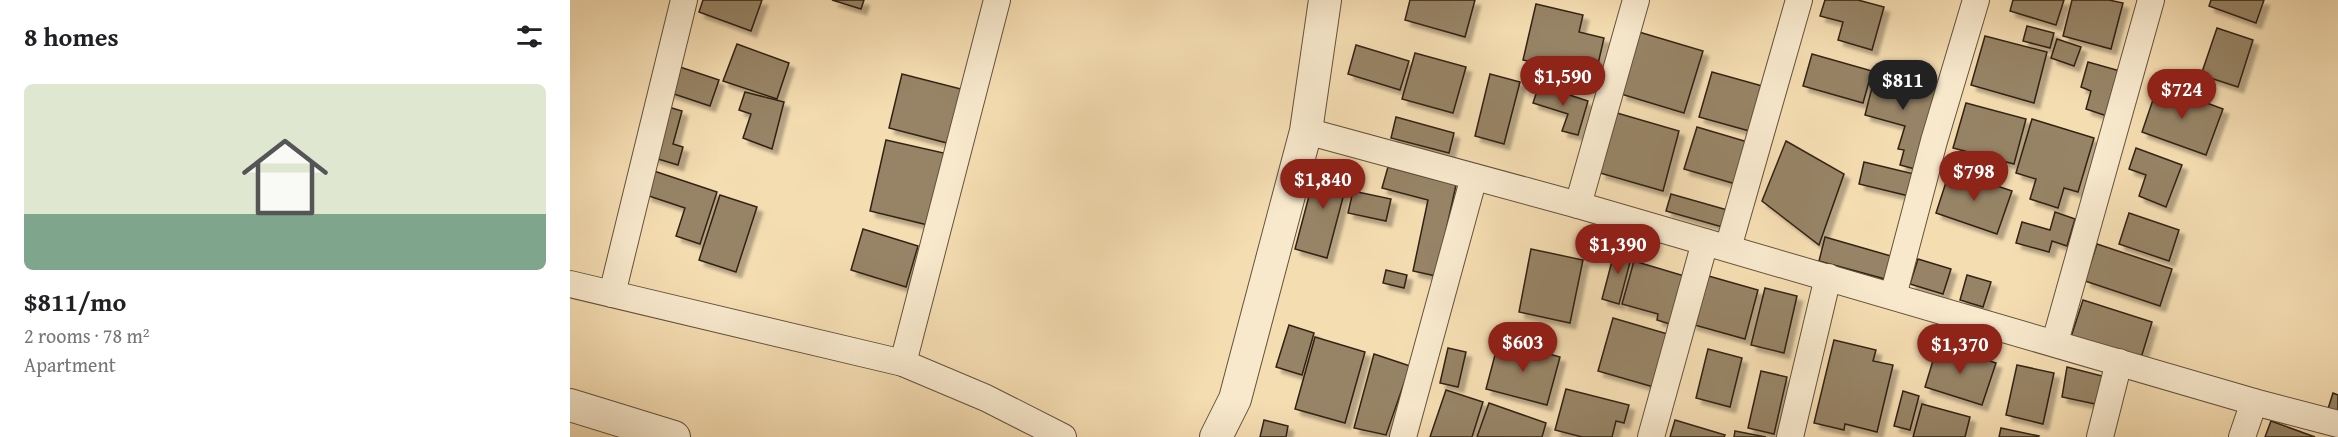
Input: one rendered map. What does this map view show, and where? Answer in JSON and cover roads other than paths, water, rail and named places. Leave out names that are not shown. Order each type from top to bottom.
[{"type":"street","points":[[612,294],[684,0]]},
{"type":"street","points":[[903,363],[996,0]]},
{"type":"street","points":[[1216,437],[1235,399],[1306,131],[1325,0]]},
{"type":"street","points":[[1578,205],[1636,0]]},
{"type":"street","points":[[1651,437],[1799,0]]},
{"type":"street","points":[[1893,296],[1934,141],[1976,0]]},
{"type":"street","points":[[2055,342],[2151,0]]},
{"type":"street","points":[[1306,131],[1578,205],[2055,342],[2254,402],[2338,424]]},
{"type":"street","points":[[1403,437],[1474,177]]},
{"type":"street","points":[[1790,437],[1828,277]]},
{"type":"street","points":[[570,284],[903,363],[986,398],[1063,437]]},
{"type":"street","points":[[2100,437],[2119,362]]},
{"type":"street","points":[[2242,437],[2254,402]]},
{"type":"street","points":[[570,405],[674,437]]}]
